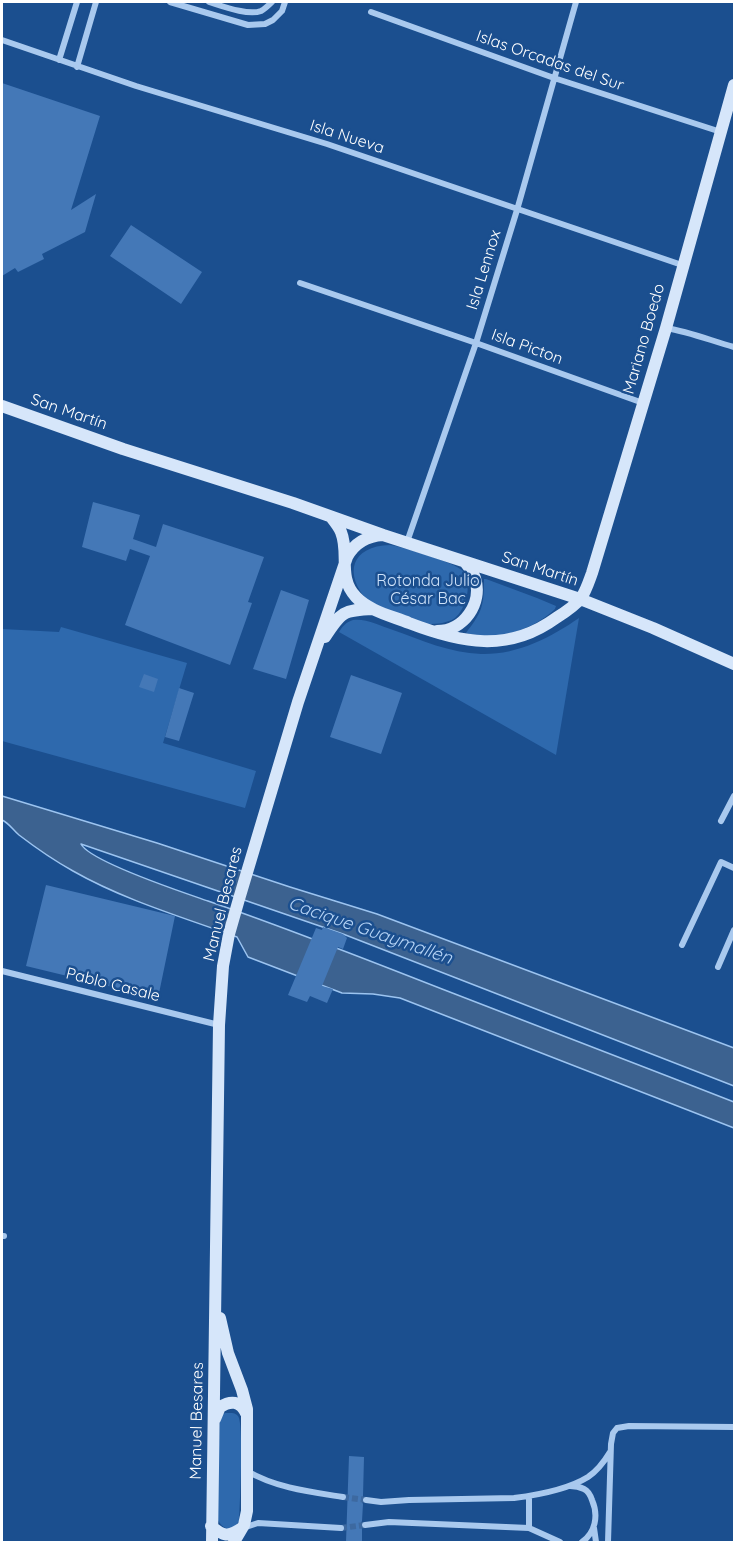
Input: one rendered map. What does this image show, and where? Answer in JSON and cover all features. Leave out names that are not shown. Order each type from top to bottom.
[{"type":"main road","name":"Mariano Boedo","points":[[580,599],[592,573],[666,328],[682,265],[735,85]]},
{"type":"main road","name":"San Martín","points":[[2,406],[123,449],[580,599],[735,664]]},
{"type":"main road","points":[[332,517],[342,534],[347,583],[354,595],[373,609],[425,630],[471,641],[511,640],[550,623],[580,599]]},
{"type":"main road","points":[[344,566],[351,550],[359,542],[368,537],[383,535]]},
{"type":"main road","points":[[425,630],[443,631],[452,628],[471,611],[477,594],[476,585],[465,561]]},
{"type":"main road","name":"Manuel Besares","points":[[212,1542],[219,1024],[222,977],[229,934],[246,873],[298,702],[344,566]]},
{"type":"main road","points":[[315,653],[335,622],[343,614],[354,610],[373,609]]},
{"type":"main road","name":"Manuel Besares","points":[[215,1299],[228,1353],[242,1390],[247,1414],[247,1510],[242,1528],[234,1542]]},
{"type":"main road","points":[[213,1423],[220,1407],[228,1403],[241,1405],[247,1414]]},
{"type":"main road","points":[[211,1526],[229,1535],[242,1528]]},
{"type":"street","points":[[58,60],[77,2]]},
{"type":"street","points":[[77,67],[96,2]]},
{"type":"street","points":[[170,2],[248,25],[265,24],[273,20],[282,11],[285,2]]},
{"type":"street","points":[[209,2],[253,13],[263,10],[272,2]]},
{"type":"street","name":"Isla Lennox","points":[[407,542],[476,343],[517,210],[576,2]]},
{"type":"street","name":"Islas Orcadas del Sur","points":[[371,12],[554,78],[721,132]]},
{"type":"street","name":"Isla Nueva","points":[[2,40],[77,67],[327,144],[682,265]]},
{"type":"street","name":"Isla Picton","points":[[300,283],[643,403]]},
{"type":"street","points":[[666,328],[685,331],[735,347]]},
{"type":"street","points":[[721,821],[735,796]]},
{"type":"street","points":[[682,945],[721,862],[735,868]]},
{"type":"street","points":[[718,967],[735,930]]},
{"type":"street","name":"Pablo Casale","points":[[2,971],[219,1024]]},
{"type":"street","points":[[608,1542],[610,1452],[613,1433],[617,1428],[623,1426],[735,1427]]},
{"type":"street","points":[[366,1500],[381,1502],[504,1499],[529,1496],[570,1486],[589,1477],[601,1466],[610,1452]]},
{"type":"street","points":[[247,1471],[258,1478],[280,1485],[343,1497]]},
{"type":"street","points":[[570,1486],[584,1489],[596,1507],[594,1527],[589,1537],[582,1542]]},
{"type":"street","points":[[529,1496],[529,1528]]},
{"type":"street","points":[[365,1525],[389,1522],[529,1528],[560,1542]]},
{"type":"street","points":[[242,1528],[258,1523],[341,1528]]},
{"type":"street","points":[[594,1527],[596,1542]]},
{"type":"green space","name":"Rotonda Julio César Bac","points":[[390,545],[440,560],[463,571],[468,582],[467,596],[462,609],[455,618],[439,623],[421,623],[368,601],[355,581],[355,563],[359,556],[367,550]]},
{"type":"green space","name":"Rotonda Julio César Bac","points":[[484,579],[556,606],[555,609],[536,623],[514,632],[489,636],[466,633],[481,608]]},
{"type":"green space","points":[[579,618],[556,755],[339,632],[344,625],[353,620],[363,620],[447,649],[494,654],[533,644]]},
{"type":"green space","points":[[61,627],[187,663],[163,743],[256,771],[245,808],[2,741],[2,629],[59,632]]},
{"type":"green space","points":[[225,1413],[234,1413],[238,1416],[241,1433],[239,1521],[230,1529],[221,1525],[216,1517],[220,1420]]},
{"type":"water","name":"Cacique Guaymallén","points":[[2,796],[377,914],[734,1048],[734,1086],[343,934],[81,844],[101,859],[139,876],[326,944],[734,1102],[734,1128],[400,998],[342,993],[248,957],[237,937],[112,891],[52,859],[2,820]]},
{"type":"building","points":[[2,83],[100,116],[71,210],[96,194],[85,232],[42,254],[44,259],[18,272],[15,268],[2,276]]},
{"type":"building","points":[[131,225],[202,272],[181,304],[110,256]]},
{"type":"building","points":[[93,502],[140,515],[133,539],[156,547],[163,524],[264,557],[248,602],[252,603],[230,665],[125,625],[150,556],[130,549],[126,561],[82,547]]},
{"type":"building","points":[[281,590],[309,600],[286,679],[253,669]]},
{"type":"building","points":[[144,674],[158,679],[154,692],[139,687]]},
{"type":"building","points":[[351,675],[402,693],[381,754],[330,737]]},
{"type":"building","points":[[179,688],[194,693],[179,741],[165,737]]},
{"type":"building","points":[[46,885],[175,916],[158,998],[26,966]]},
{"type":"building","points":[[323,927],[343,934],[347,938],[343,949],[338,947],[322,986],[333,989],[327,1003],[310,996],[307,1002],[288,995],[316,928],[322,930]]},
{"type":"building","points":[[349,1456],[364,1457],[360,1525],[362,1542],[346,1542]]},
{"type":"tunnel","points":[[343,1497],[366,1500]]},
{"type":"tunnel","points":[[341,1528],[365,1525]]}]
